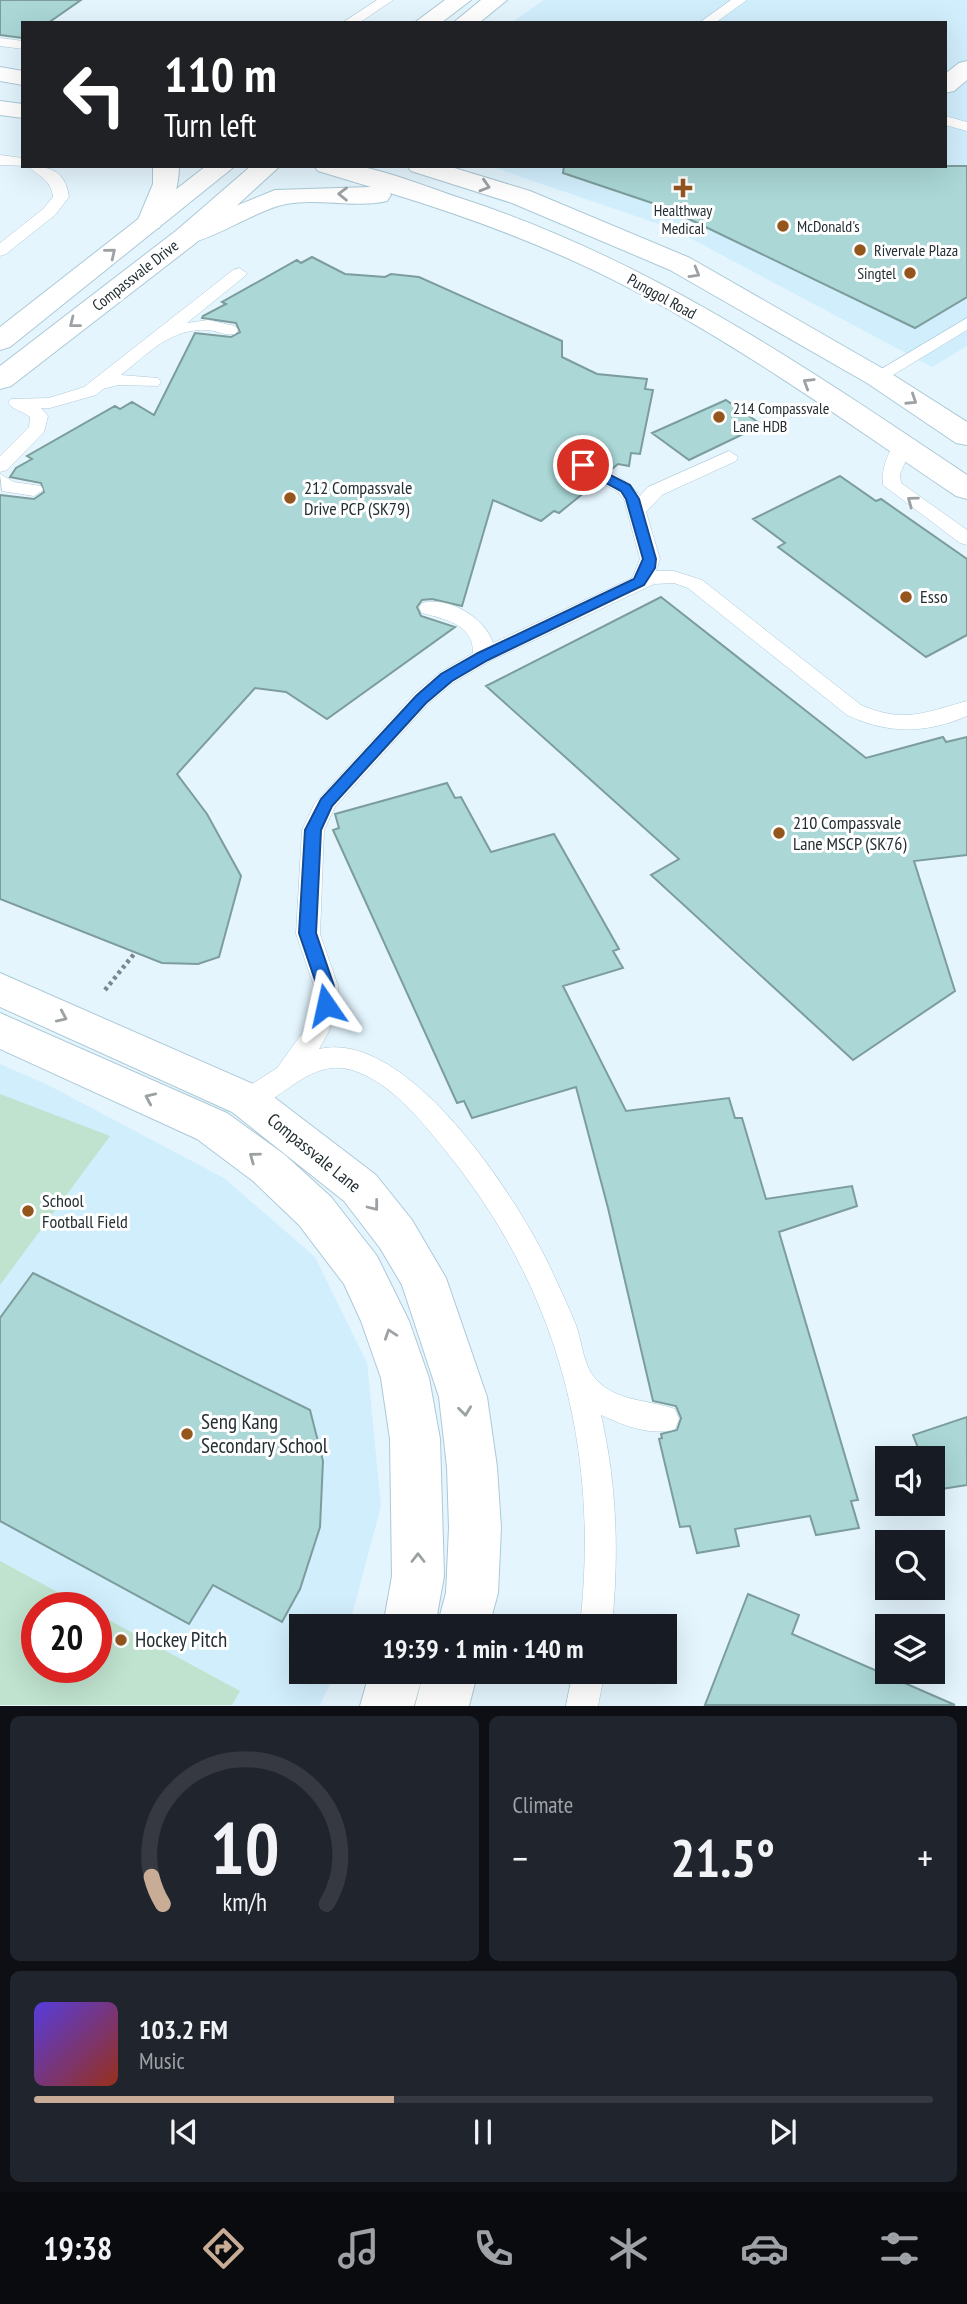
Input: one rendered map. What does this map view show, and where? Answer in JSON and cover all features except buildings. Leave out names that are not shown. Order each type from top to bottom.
[{"type":"street","points":[[428,21],[460,0]]},
{"type":"street","points":[[467,21],[496,0]]},
{"type":"street","points":[[947,84],[967,68]]},
{"type":"street","points":[[0,74],[21,78]]},
{"type":"street","points":[[0,108],[21,111]]},
{"type":"street","points":[[150,222],[166,184],[166,168]]},
{"type":"street","name":"Compassvale Drive","points":[[0,341],[219,168]]},
{"type":"street","name":"Compassvale Drive","points":[[0,380],[187,236],[265,168]]},
{"type":"street","name":"Punggol Road","points":[[334,168],[436,197],[596,260],[672,299],[818,389],[967,489]]},
{"type":"street","name":"Punggol Road","points":[[427,168],[521,197],[680,264],[877,377],[967,436]]},
{"type":"street","points":[[187,236],[275,198],[334,194],[436,197]]},
{"type":"street","name":"Compassvale Lane","points":[[0,989],[265,1090],[360,1188],[397,1234],[423,1278],[463,1397],[472,1467],[475,1528],[472,1593],[466,1614]]},
{"type":"street","points":[[0,1030],[212,1126],[269,1168],[306,1203],[361,1269],[385,1321],[405,1378],[415,1439],[418,1576],[411,1614]]},
{"type":"street","points":[[387,1706],[393,1684]]},
{"type":"street","points":[[442,1706],[448,1684]]},
{"type":"lane","points":[[352,21],[386,0]]},
{"type":"lane","points":[[709,21],[740,0]]},
{"type":"lane","points":[[0,42],[21,45]]},
{"type":"lane","points":[[947,121],[967,127]]},
{"type":"lane","points":[[0,160],[21,163]]},
{"type":"lane","points":[[0,251],[49,212],[61,197],[60,186],[52,176],[38,168]]},
{"type":"lane","points":[[0,466],[37,428],[39,416],[29,407],[17,403],[50,403],[90,391],[239,273]]},
{"type":"lane","points":[[877,377],[967,323]]},
{"type":"lane","points":[[166,331],[208,325],[229,330]]},
{"type":"lane","points":[[96,386],[117,380],[152,382]]},
{"type":"lane","points":[[903,446],[891,474],[892,485],[914,504],[967,539]]},
{"type":"lane","points":[[635,512],[655,491],[729,457]]},
{"type":"lane","points":[[583,465],[625,488],[633,499],[650,559],[639,582]]},
{"type":"lane","points":[[0,480],[9,487],[34,490]]},
{"type":"lane","points":[[265,1090],[316,1033],[326,1005],[326,986],[308,933],[313,830],[318,815],[338,788],[421,699],[446,678],[483,656],[639,582],[659,576],[672,576],[695,584],[854,709],[867,716],[896,723],[925,723],[944,719],[967,708]]},
{"type":"lane","points":[[429,608],[446,610],[474,627],[483,638],[483,656]]},
{"type":"lane","points":[[265,1090],[309,1062],[324,1057],[342,1058],[364,1064],[390,1077],[415,1098],[462,1149],[507,1210],[549,1289],[593,1435],[602,1563],[597,1614]]},
{"type":"lane","points":[[578,1378],[593,1396],[614,1409],[665,1419]]},
{"type":"lane","points":[[582,1706],[586,1684]]},
{"type":"path","points":[[99,999],[134,954]]},
{"type":"shaded area","name":"Rivervale Plaza","points":[[544,0],[967,0],[967,346],[932,367],[673,229],[496,168],[947,168],[947,21],[514,21]]},
{"type":"shaded area","name":"Seng Kang Secondary School","points":[[0,1064],[48,1085],[224,1178],[315,1257],[367,1363],[381,1506],[352,1614],[289,1614],[289,1684],[330,1684],[320,1705],[0,1705]]},
{"type":"green space","name":"School Football Field","points":[[0,1094],[110,1136],[0,1285]]},
{"type":"green space","name":"Hockey Pitch","points":[[0,1561],[57,1592],[21,1592],[21,1683],[112,1683],[112,1622],[240,1691],[232,1705],[0,1705]]},
{"type":"place","name":"Healthway Medical","points":[[683,188]]},
{"type":"place","name":"McDonald's","points":[[783,226]]},
{"type":"place","name":"Rivervale Plaza","points":[[860,250]]},
{"type":"place","name":"Singtel","points":[[910,273]]},
{"type":"place","name":"214 Compassvale Lane HDB","points":[[719,417]]},
{"type":"place","name":"212 Compassvale Drive PCP (SK79)","points":[[290,498]]},
{"type":"place","name":"Esso","points":[[906,597]]},
{"type":"place","name":"210 Compassvale Lane MSCP (SK76)","points":[[779,833]]},
{"type":"place","name":"School Football Field","points":[[28,1211]]},
{"type":"place","name":"Seng Kang Secondary School","points":[[187,1434]]},
{"type":"place","name":"Hockey Pitch","points":[[121,1640]]},
{"type":"route","points":[[326,1005],[326,986],[308,933],[313,830],[326,803],[421,699],[446,678],[483,656],[639,582],[648,568],[650,559],[633,499],[625,488],[583,465]]}]
